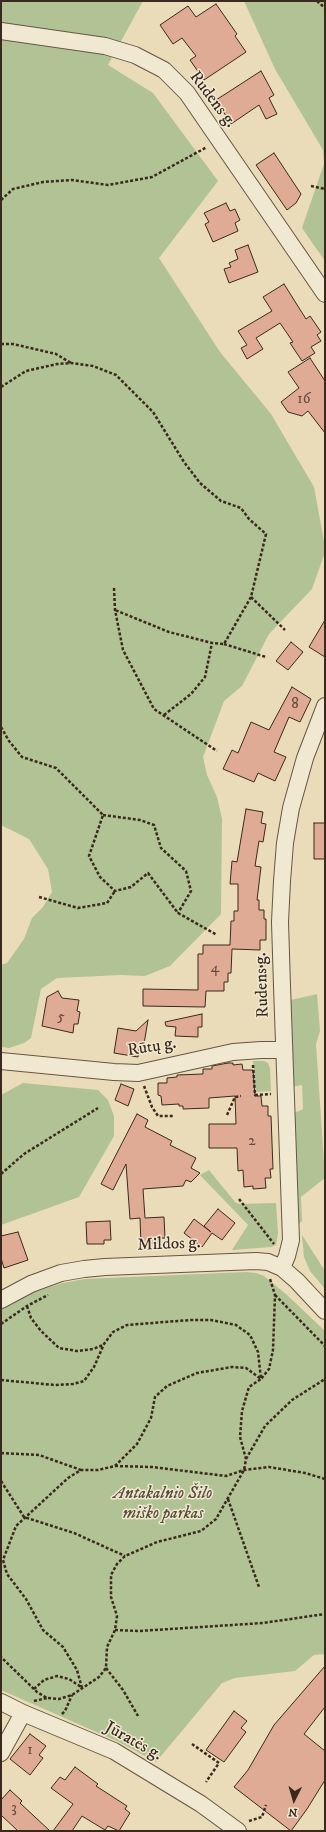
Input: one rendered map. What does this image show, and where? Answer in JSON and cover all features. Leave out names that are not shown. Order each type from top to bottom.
[{"type":"street","name":"Rudens g.","points":[[1,31],[105,46],[136,55],[164,70],[187,93],[325,294]]},
{"type":"street","name":"Rudens g.","points":[[275,1271],[287,1256],[291,1240],[280,922],[285,843],[291,808],[305,758],[325,706]]},
{"type":"street","name":"Rūtų g.","points":[[1,1061],[138,1073],[233,1052],[284,1050]]},
{"type":"street","name":"Mildos g.","points":[[1,1300],[31,1284],[61,1273],[106,1267],[256,1260],[268,1262],[275,1271],[297,1280],[325,1311]]},
{"type":"street","name":"Jūratės g.","points":[[1,1702],[23,1713],[114,1751],[201,1804],[244,1826]]},
{"type":"street","points":[[1,1753],[23,1713]]},
{"type":"path","points":[[317,1],[325,8]]},
{"type":"path","points":[[1,200],[13,189],[43,182],[72,180],[108,185],[152,176],[219,140]]},
{"type":"path","points":[[311,186],[325,189]]},
{"type":"path","points":[[1,344],[13,344],[56,354],[71,363]]},
{"type":"path","points":[[1,387],[26,371],[56,364],[71,363],[93,366],[116,375],[153,412],[184,462],[200,483],[221,501],[241,508],[249,519],[266,534],[251,597],[224,644]]},
{"type":"path","points":[[114,588],[115,610],[123,650],[154,709],[217,751]]},
{"type":"path","points":[[251,597],[285,630]]},
{"type":"path","points":[[115,610],[169,632],[212,643],[224,644],[266,656]]},
{"type":"path","points":[[164,715],[191,694],[205,677],[212,643]]},
{"type":"path","points":[[1,727],[8,741],[22,757],[56,768],[102,815],[140,820],[154,825],[161,848],[186,871],[191,891],[178,913]]},
{"type":"path","points":[[102,815],[89,856],[100,877],[115,891]]},
{"type":"path","points":[[39,897],[78,908],[107,903],[115,891],[130,888],[148,872],[178,913],[217,936]]},
{"type":"path","points":[[252,1051],[255,1095],[276,1094],[285,1096]]},
{"type":"path","points":[[138,1073],[152,1107],[158,1116],[174,1116]]},
{"type":"path","points":[[227,1115],[235,1097],[241,1096]]},
{"type":"path","points":[[1,1174],[24,1154],[98,1108]]},
{"type":"path","points":[[239,1199],[275,1246],[291,1240]]},
{"type":"path","points":[[246,1460],[240,1437],[242,1411],[249,1387],[261,1379],[269,1369],[273,1350],[275,1271]]},
{"type":"path","points":[[31,1284],[27,1306],[34,1322],[59,1348],[77,1351],[94,1349],[104,1344]]},
{"type":"path","points":[[1,1324],[27,1306],[50,1294]]},
{"type":"path","points":[[275,1295],[325,1346]]},
{"type":"path","points":[[1,1380],[55,1385],[73,1384],[84,1381],[94,1367],[104,1344],[114,1332],[127,1325],[190,1320],[211,1320],[236,1325],[250,1335],[258,1352],[261,1379]]},
{"type":"path","points":[[115,1466],[137,1444],[151,1418],[156,1397],[167,1386],[197,1373],[232,1367],[246,1368],[261,1379]]},
{"type":"path","points":[[1,1658],[34,1689],[47,1698],[59,1699],[72,1695],[99,1677],[106,1668],[107,1647],[115,1630],[117,1616],[110,1597],[111,1575],[117,1564],[125,1556],[157,1542],[201,1531],[216,1519],[244,1470],[246,1460],[265,1426],[292,1400],[325,1379]]},
{"type":"path","points":[[1,1453],[39,1455],[81,1470],[98,1470],[115,1466],[152,1467],[226,1476],[244,1470],[269,1467],[306,1473],[325,1479]]},
{"type":"path","points":[[81,1470],[68,1478],[16,1526],[3,1560],[7,1574],[26,1599],[43,1630],[63,1647],[77,1670],[82,1688]]},
{"type":"path","points":[[1,1481],[24,1517],[74,1533],[125,1556]]},
{"type":"path","points":[[228,1498],[259,1587]]},
{"type":"path","points":[[115,1630],[140,1631],[263,1623],[325,1614]]},
{"type":"path","points":[[106,1668],[123,1690],[138,1716]]},
{"type":"path","points":[[34,1689],[44,1680],[57,1676],[69,1679],[82,1688]]},
{"type":"path","points":[[51,1724],[65,1711],[72,1695]]},
{"type":"path","points":[[192,1744],[218,1763],[206,1782]]},
{"type":"path","points":[[244,1826],[262,1817],[266,1805]]},
{"type":"green space","points":[[1,1],[143,1],[108,65],[153,93],[218,181],[159,258],[220,352],[271,414],[314,487],[325,547],[325,552],[312,589],[269,634],[242,686],[224,701],[203,757],[207,775],[217,797],[222,819],[221,914],[170,966],[145,976],[121,975],[57,978],[41,989],[31,1038],[24,1043],[9,1048],[1,1047],[1,965],[7,963],[24,939],[32,918],[43,907],[52,892],[48,869],[29,839],[1,825]]},
{"type":"green space","points":[[244,1],[325,1],[325,261],[302,228],[324,164],[323,150],[275,69]]},
{"type":"green space","points":[[317,994],[320,1031],[316,1044],[325,1178],[301,1197],[302,1221],[299,1224],[292,1114],[303,1109],[302,1085],[292,1087],[291,1000]]},
{"type":"green space","points":[[253,1061],[264,1061],[268,1063],[270,1068],[271,1091],[256,1092]]},
{"type":"green space","points":[[23,1083],[98,1090],[108,1100],[114,1116],[114,1136],[79,1197],[1,1225],[1,1095]]},
{"type":"green space","points":[[209,1170],[235,1202],[239,1204],[276,1203],[278,1233],[276,1245],[271,1247],[232,1250],[248,1225],[200,1175]]},
{"type":"green space","points":[[302,1235],[325,1271],[325,1289],[310,1271],[304,1257]]},
{"type":"green space","name":"Antakalnio Šilo miško parkas","points":[[246,1272],[264,1276],[287,1295],[325,1331],[325,1654],[314,1655],[295,1671],[235,1678],[222,1683],[156,1762],[119,1742],[1,1690],[1,1309],[31,1293],[63,1283],[85,1279]]},
{"type":"building","points":[[216,4],[237,34],[235,36],[246,52],[204,80],[190,60],[196,56],[182,38],[173,44],[160,25],[188,6],[196,17]]},
{"type":"building","points":[[261,71],[274,95],[269,98],[277,114],[266,119],[259,105],[231,124],[216,100]]},
{"type":"building","points":[[274,153],[301,194],[296,203],[287,210],[256,165]]},
{"type":"building","points":[[226,203],[230,211],[235,209],[240,220],[235,223],[238,231],[213,242],[205,224],[209,222],[204,213]]},
{"type":"building","points":[[248,245],[258,272],[229,283],[224,269],[231,267],[229,263],[238,259],[235,250]]},
{"type":"building","points":[[284,284],[306,319],[310,316],[321,332],[317,335],[321,341],[311,347],[315,353],[302,361],[290,343],[293,342],[280,323],[256,338],[263,349],[247,359],[241,348],[247,345],[238,331],[272,311],[263,297]]},
{"type":"building","points":[[310,358],[325,381],[325,433],[308,411],[302,416],[288,412],[281,402],[299,388],[288,372]]},
{"type":"building","points":[[325,620],[325,657],[309,647]]},
{"type":"building","points":[[291,642],[303,652],[288,670],[276,661]]},
{"type":"building","points":[[292,687],[311,699],[300,722],[289,717],[274,752],[286,757],[275,781],[258,773],[254,782],[223,769],[232,750],[238,753],[251,722],[269,730]]},
{"type":"building","points":[[246,809],[263,812],[261,823],[266,824],[263,842],[259,841],[255,866],[261,867],[257,900],[259,900],[259,910],[264,910],[264,919],[266,919],[266,940],[260,940],[260,950],[232,949],[231,973],[228,973],[228,982],[224,982],[224,991],[206,991],[205,1007],[143,1006],[143,989],[198,990],[198,954],[203,954],[203,945],[230,945],[231,921],[234,921],[234,911],[238,911],[238,884],[230,884],[232,861],[237,862]]},
{"type":"building","points":[[314,823],[325,823],[325,859],[314,859]]},
{"type":"building","points":[[58,991],[62,998],[79,1000],[77,1011],[80,1012],[78,1024],[74,1024],[73,1033],[42,1026],[47,997]]},
{"type":"building","points":[[202,1014],[202,1027],[198,1027],[198,1037],[175,1036],[176,1027],[166,1026],[165,1022]]},
{"type":"building","points":[[148,1020],[143,1050],[139,1049],[138,1057],[114,1053],[118,1028],[136,1031]]},
{"type":"building","points":[[233,1063],[233,1065],[242,1064],[243,1070],[253,1070],[255,1096],[261,1096],[262,1106],[268,1106],[268,1116],[271,1116],[273,1169],[270,1169],[271,1178],[265,1178],[266,1188],[253,1189],[253,1186],[244,1187],[243,1170],[238,1171],[237,1148],[209,1148],[209,1124],[236,1124],[235,1096],[209,1098],[209,1108],[183,1109],[183,1106],[179,1106],[179,1104],[162,1105],[161,1096],[158,1095],[158,1083],[167,1083],[167,1078],[177,1077],[177,1075],[203,1074],[203,1069],[212,1069],[212,1066]]},
{"type":"building","points":[[121,1084],[134,1089],[128,1106],[115,1100]]},
{"type":"building","points":[[137,1114],[148,1120],[145,1127],[172,1141],[170,1145],[196,1158],[191,1168],[200,1173],[191,1182],[186,1180],[183,1186],[143,1189],[145,1218],[164,1217],[165,1238],[158,1238],[158,1243],[141,1244],[140,1218],[130,1219],[126,1164],[113,1190],[101,1184]]},
{"type":"building","points":[[218,1209],[235,1223],[222,1240],[212,1233],[202,1247],[184,1233],[194,1219],[211,1232],[204,1226]]},
{"type":"building","points":[[110,1221],[111,1240],[104,1240],[104,1244],[87,1244],[86,1222]]},
{"type":"building","points":[[18,1232],[28,1260],[4,1268],[1,1258],[1,1236]]},
{"type":"building","points":[[325,1666],[325,1707],[304,1734],[325,1751],[325,1780],[291,1831],[234,1787],[248,1770],[274,1725]]},
{"type":"building","points":[[234,1711],[247,1721],[241,1728],[246,1732],[224,1762],[206,1750]]},
{"type":"building","points":[[30,1734],[46,1746],[39,1755],[43,1758],[30,1775],[10,1759]]},
{"type":"building","points":[[75,1767],[98,1784],[96,1786],[127,1806],[125,1809],[130,1813],[119,1831],[108,1826],[105,1830],[82,1816],[72,1831],[53,1831],[73,1804],[51,1788],[60,1777],[65,1780]]},
{"type":"building","points":[[10,1790],[22,1801],[20,1803],[50,1831],[18,1831],[1,1815],[1,1800]]}]
